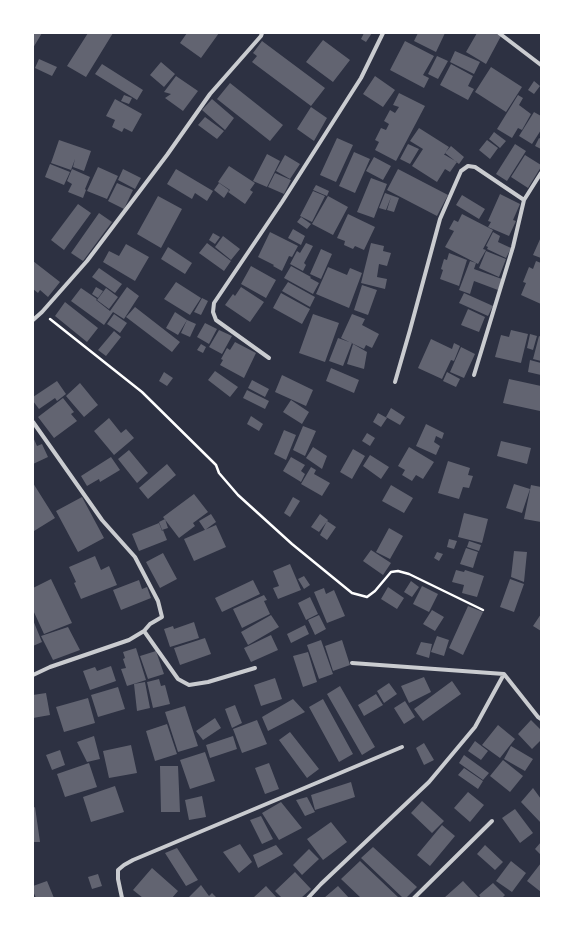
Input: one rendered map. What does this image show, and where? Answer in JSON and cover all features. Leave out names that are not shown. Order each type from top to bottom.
[{"type":"street","points":[[33,320],[42,312],[87,261],[167,155],[210,94],[262,33]]},
{"type":"street","points":[[269,358],[216,320],[213,312],[214,303],[282,202],[361,78],[383,33]]},
{"type":"street","points":[[499,33],[541,65]]},
{"type":"street","points":[[395,382],[440,219],[461,172],[468,166],[475,167],[524,200]]},
{"type":"street","points":[[474,375],[513,247],[524,200],[541,174]]},
{"type":"street","points":[[33,422],[102,520],[135,557],[158,601],[162,617],[150,624],[144,631],[128,640],[50,667],[33,675]]},
{"type":"street","points":[[144,631],[178,679],[189,685],[208,682],[255,668]]},
{"type":"street","points":[[352,663],[504,674],[541,719]]},
{"type":"street","points":[[308,898],[429,782],[475,727],[504,674]]},
{"type":"street","points":[[122,898],[118,879],[118,870],[124,865],[402,747]]},
{"type":"street","points":[[414,898],[492,821]]},
{"type":"path","points":[[42,312],[142,392],[216,464],[219,472],[238,495],[292,544],[352,593],[367,597],[375,591],[391,572],[398,571],[409,574],[483,610]]},
{"type":"building","points":[[33,33],[42,33],[33,48]]},
{"type":"building","points":[[88,33],[113,33],[86,77],[67,66]]},
{"type":"building","points":[[187,33],[219,33],[201,58],[180,43]]},
{"type":"building","points":[[364,33],[372,33],[366,42],[361,39]]},
{"type":"building","points":[[418,33],[445,33],[436,52],[414,41]]},
{"type":"building","points":[[477,33],[496,33],[501,36],[486,64],[466,52]]},
{"type":"building","points":[[323,40],[350,60],[333,82],[306,62]]},
{"type":"building","points":[[262,41],[325,88],[311,106],[252,62],[257,56],[253,53]]},
{"type":"building","points":[[405,41],[434,56],[423,75],[429,78],[424,88],[390,70]]},
{"type":"building","points":[[455,51],[480,62],[474,74],[450,62]]},
{"type":"building","points":[[437,56],[448,61],[438,79],[428,74]]},
{"type":"building","points":[[39,59],[57,67],[52,76],[35,68]]},
{"type":"building","points":[[161,62],[175,74],[164,87],[150,75]]},
{"type":"building","points":[[102,64],[143,90],[137,100],[95,74]]},
{"type":"building","points":[[451,64],[473,76],[468,86],[474,89],[468,100],[440,85]]},
{"type":"building","points":[[491,67],[522,87],[506,112],[475,92]]},
{"type":"building","points":[[176,76],[198,91],[183,111],[165,98],[171,94],[164,92]]},
{"type":"building","points":[[375,76],[395,90],[383,107],[363,94]]},
{"type":"building","points":[[534,81],[540,86],[534,94],[528,90]]},
{"type":"building","points":[[230,83],[283,125],[270,141],[217,99]]},
{"type":"building","points":[[399,93],[425,106],[396,161],[375,150],[379,142],[375,140],[381,128],[386,130],[389,124],[384,121],[390,110],[395,113],[399,107],[393,105]]},
{"type":"building","points":[[124,95],[132,98],[129,104],[121,101]]},
{"type":"building","points":[[518,95],[523,98],[519,105],[531,114],[522,130],[518,128],[512,138],[497,129]]},
{"type":"building","points":[[115,99],[142,114],[132,132],[124,128],[122,132],[112,127],[115,120],[106,116]]},
{"type":"building","points":[[212,99],[234,118],[225,130],[202,110]]},
{"type":"building","points":[[311,107],[327,118],[314,141],[297,129]]},
{"type":"building","points":[[534,112],[541,116],[541,130],[532,144],[519,136]]},
{"type":"building","points":[[205,117],[224,131],[217,139],[198,125]]},
{"type":"building","points":[[419,128],[449,147],[444,155],[457,162],[450,172],[445,169],[437,182],[412,166],[423,149],[410,141]]},
{"type":"building","points":[[494,132],[506,141],[500,148],[489,139]]},
{"type":"building","points":[[337,138],[353,145],[336,182],[320,175]]},
{"type":"building","points":[[539,138],[541,139],[541,149],[535,146]]},
{"type":"building","points":[[59,140],[91,151],[84,171],[73,167],[75,159],[71,170],[51,163]]},
{"type":"building","points":[[487,140],[498,148],[490,159],[479,150]]},
{"type":"building","points":[[408,144],[419,149],[410,164],[400,159]]},
{"type":"building","points":[[515,144],[526,151],[507,181],[496,174]]},
{"type":"building","points":[[451,146],[464,157],[459,164],[445,153]]},
{"type":"building","points":[[354,152],[370,159],[355,193],[339,186]]},
{"type":"building","points":[[267,154],[280,161],[267,187],[253,181]]},
{"type":"building","points":[[285,155],[300,164],[290,179],[276,171]]},
{"type":"building","points":[[525,155],[541,165],[528,188],[511,177]]},
{"type":"building","points":[[374,157],[391,166],[383,180],[366,171]]},
{"type":"building","points":[[50,164],[70,172],[64,185],[45,177]]},
{"type":"building","points":[[229,166],[255,183],[250,190],[253,192],[245,204],[228,192],[230,190],[218,182]]},
{"type":"building","points":[[98,167],[118,176],[107,199],[87,191]]},
{"type":"building","points":[[72,169],[90,177],[83,198],[68,192],[72,184],[67,181]]},
{"type":"building","points":[[123,169],[141,178],[135,189],[118,180]]},
{"type":"building","points":[[176,169],[213,191],[207,201],[195,193],[192,199],[167,184]]},
{"type":"building","points":[[398,169],[448,195],[437,216],[387,190]]},
{"type":"building","points":[[275,173],[291,180],[284,194],[268,187]]},
{"type":"building","points":[[371,178],[387,184],[374,218],[357,212]]},
{"type":"building","points":[[117,183],[133,190],[124,209],[108,201]]},
{"type":"building","points":[[219,183],[229,190],[224,198],[214,190]]},
{"type":"building","points":[[316,185],[329,191],[327,196],[313,190]]},
{"type":"building","points":[[313,191],[325,196],[312,222],[300,216]]},
{"type":"building","points":[[385,193],[399,198],[394,212],[387,210],[391,197],[386,210],[379,208]]},
{"type":"building","points":[[500,194],[520,204],[513,220],[516,221],[509,236],[488,227],[491,222],[488,221]]},
{"type":"building","points":[[462,195],[485,209],[479,219],[456,205]]},
{"type":"building","points":[[158,196],[182,209],[161,248],[137,234]]},
{"type":"building","points":[[328,196],[348,207],[333,235],[312,224]]},
{"type":"building","points":[[78,204],[91,213],[64,250],[51,240]]},
{"type":"building","points":[[99,213],[112,222],[83,261],[71,253]]},
{"type":"building","points":[[348,214],[375,227],[364,250],[355,246],[353,249],[344,245],[345,241],[337,238]]},
{"type":"building","points":[[462,214],[493,230],[483,249],[486,250],[478,264],[445,247],[454,231],[449,229],[454,220],[458,222]]},
{"type":"building","points":[[301,217],[311,224],[307,229],[297,222]]},
{"type":"building","points":[[293,229],[305,236],[301,245],[288,238]]},
{"type":"building","points":[[270,232],[298,246],[292,257],[289,256],[282,271],[258,257]]},
{"type":"building","points":[[493,232],[500,236],[498,242],[511,248],[506,258],[487,249],[488,247],[486,246]]},
{"type":"building","points":[[213,233],[220,237],[215,244],[209,240]]},
{"type":"building","points":[[223,236],[240,249],[231,260],[215,247]]},
{"type":"building","points":[[541,237],[541,258],[533,255]]},
{"type":"building","points":[[207,243],[231,261],[224,271],[199,253]]},
{"type":"building","points":[[306,243],[313,246],[304,263],[306,265],[303,271],[290,264],[297,251],[300,253]]},
{"type":"building","points":[[371,243],[384,246],[383,251],[391,253],[387,266],[379,264],[377,277],[387,279],[385,289],[361,283]]},
{"type":"building","points":[[126,244],[149,257],[135,281],[103,262],[109,251],[119,256]]},
{"type":"building","points":[[168,247],[192,263],[185,274],[161,259]]},
{"type":"building","points":[[321,249],[332,254],[321,279],[310,274]]},
{"type":"building","points":[[486,251],[506,259],[499,277],[479,268]]},
{"type":"building","points":[[449,253],[467,260],[459,286],[440,279],[444,259],[447,260]]},
{"type":"building","points":[[33,261],[60,282],[48,297],[40,290],[38,293],[33,289]]},
{"type":"building","points":[[470,261],[476,263],[474,269],[502,279],[498,290],[474,281],[470,294],[459,290]]},
{"type":"building","points":[[536,261],[541,263],[541,304],[521,295],[526,283],[523,282],[529,267],[533,269]]},
{"type":"building","points":[[251,266],[276,280],[266,298],[241,284]]},
{"type":"building","points":[[291,266],[319,283],[313,294],[284,278]]},
{"type":"building","points":[[328,267],[347,275],[350,268],[362,273],[349,308],[316,294]]},
{"type":"building","points":[[99,268],[122,284],[115,293],[92,277]]},
{"type":"building","points":[[176,282],[201,298],[190,315],[164,299]]},
{"type":"building","points":[[288,282],[315,297],[310,307],[282,291]]},
{"type":"building","points":[[362,285],[377,290],[368,315],[354,310]]},
{"type":"building","points":[[96,287],[103,291],[98,298],[92,294]]},
{"type":"building","points":[[127,287],[139,296],[124,319],[113,312],[104,325],[71,301],[81,288],[97,299],[96,300],[110,311]]},
{"type":"building","points":[[241,287],[264,302],[250,322],[225,305],[233,294],[235,296]]},
{"type":"building","points":[[106,288],[118,297],[109,309],[97,300]]},
{"type":"building","points":[[281,293],[310,309],[302,324],[273,308]]},
{"type":"building","points":[[464,293],[493,306],[488,316],[459,303]]},
{"type":"building","points":[[202,298],[208,301],[201,315],[194,312]]},
{"type":"building","points":[[65,302],[98,328],[87,342],[55,316]]},
{"type":"building","points":[[135,307],[180,342],[172,352],[126,317]]},
{"type":"building","points":[[468,309],[485,317],[479,332],[461,325]]},
{"type":"building","points":[[175,312],[187,320],[178,335],[166,328]]},
{"type":"building","points":[[114,314],[127,323],[120,333],[107,324]]},
{"type":"building","points":[[313,314],[339,323],[325,362],[299,353]]},
{"type":"building","points":[[352,314],[365,319],[362,325],[379,334],[372,348],[366,345],[364,349],[341,338]]},
{"type":"building","points":[[187,320],[196,324],[190,337],[181,333]]},
{"type":"building","points":[[205,323],[217,329],[209,344],[197,337]]},
{"type":"building","points":[[219,330],[232,336],[222,354],[209,347]]},
{"type":"building","points":[[511,330],[528,334],[521,363],[495,357],[501,335],[509,337]]},
{"type":"building","points":[[114,331],[121,337],[106,356],[98,350]]},
{"type":"building","points":[[530,334],[537,336],[533,350],[527,348]]},
{"type":"building","points":[[539,336],[541,337],[541,361],[533,359]]},
{"type":"building","points":[[338,338],[352,343],[343,366],[329,361]]},
{"type":"building","points":[[431,339],[452,349],[454,343],[460,346],[454,361],[451,360],[442,379],[418,368]]},
{"type":"building","points":[[235,342],[256,353],[244,378],[220,365],[223,360],[221,359],[227,348],[230,350]]},
{"type":"building","points":[[201,344],[206,347],[203,353],[197,350]]},
{"type":"building","points":[[353,344],[367,352],[364,369],[347,364]]},
{"type":"building","points":[[461,347],[475,354],[464,378],[450,372]]},
{"type":"building","points":[[530,360],[541,363],[541,375],[528,372]]},
{"type":"building","points":[[331,368],[359,380],[354,393],[326,381]]},
{"type":"building","points":[[215,371],[238,387],[230,397],[208,380]]},
{"type":"building","points":[[164,372],[173,378],[167,386],[159,381]]},
{"type":"building","points":[[447,372],[460,379],[456,387],[443,381]]},
{"type":"building","points":[[282,375],[313,390],[306,406],[275,392]]},
{"type":"building","points":[[509,379],[541,386],[540,411],[503,403]]},
{"type":"building","points":[[252,380],[269,389],[265,397],[248,388]]},
{"type":"building","points":[[57,381],[66,394],[57,401],[55,398],[39,409],[33,401],[33,397]]},
{"type":"building","points":[[80,383],[98,405],[84,417],[66,396]]},
{"type":"building","points":[[247,390],[269,401],[265,409],[243,398]]},
{"type":"building","points":[[63,398],[74,412],[71,414],[77,421],[54,438],[38,417]]},
{"type":"building","points":[[291,400],[309,412],[302,424],[283,412]]},
{"type":"building","points":[[391,408],[405,417],[400,425],[386,417]]},
{"type":"building","points":[[378,413],[387,418],[381,427],[373,422]]},
{"type":"building","points":[[251,416],[263,424],[259,431],[247,424]]},
{"type":"building","points":[[109,418],[121,433],[126,429],[134,438],[114,455],[94,431]]},
{"type":"building","points":[[426,424],[444,433],[442,439],[436,436],[434,442],[440,446],[436,455],[416,446]]},
{"type":"building","points":[[303,426],[316,431],[305,456],[293,450]]},
{"type":"building","points":[[284,430],[296,435],[286,460],[274,454]]},
{"type":"building","points":[[367,433],[375,438],[370,446],[362,441]]},
{"type":"building","points":[[33,437],[37,446],[42,444],[48,457],[33,464]]},
{"type":"building","points":[[501,441],[531,448],[527,464],[497,456]]},
{"type":"building","points":[[313,447],[327,456],[322,469],[306,458]]},
{"type":"building","points":[[409,447],[434,462],[423,479],[416,475],[412,481],[402,475],[405,470],[398,466]]},
{"type":"building","points":[[353,449],[365,456],[352,479],[340,472]]},
{"type":"building","points":[[129,450],[148,473],[137,483],[118,459]]},
{"type":"building","points":[[370,455],[389,467],[381,479],[363,466]]},
{"type":"building","points":[[111,457],[120,470],[100,482],[99,479],[87,486],[81,476]]},
{"type":"building","points":[[291,457],[305,465],[301,471],[305,474],[301,482],[283,471]]},
{"type":"building","points":[[448,461],[470,468],[468,475],[473,476],[469,488],[463,487],[459,499],[438,493]]},
{"type":"building","points":[[167,464],[176,475],[148,499],[139,488]]},
{"type":"building","points":[[311,467],[316,470],[314,474],[330,483],[322,496],[301,484]]},
{"type":"building","points":[[33,483],[55,518],[34,531],[33,530]]},
{"type":"building","points":[[514,484],[530,489],[522,513],[506,508]]},
{"type":"building","points":[[391,485],[413,498],[404,513],[382,501]]},
{"type":"building","points":[[531,485],[541,487],[541,522],[524,519]]},
{"type":"building","points":[[194,494],[208,512],[193,523],[195,526],[179,538],[163,517]]},
{"type":"building","points":[[82,497],[104,538],[78,552],[56,511]]},
{"type":"building","points":[[293,497],[300,501],[290,517],[284,513]]},
{"type":"building","points":[[464,513],[488,519],[482,543],[458,537]]},
{"type":"building","points":[[211,514],[216,522],[205,530],[199,521]]},
{"type":"building","points":[[320,514],[328,520],[319,532],[311,527]]},
{"type":"building","points":[[165,519],[168,528],[162,530],[159,522]]},
{"type":"building","points":[[327,521],[336,527],[327,540],[320,535]]},
{"type":"building","points":[[159,523],[167,540],[139,551],[132,534]]},
{"type":"building","points":[[216,525],[226,547],[194,561],[184,539]]},
{"type":"building","points":[[389,528],[403,536],[390,559],[376,552]]},
{"type":"building","points":[[449,539],[457,541],[454,549],[447,547]]},
{"type":"building","points":[[469,541],[481,545],[479,551],[467,547]]},
{"type":"building","points":[[466,548],[478,552],[473,568],[460,564]]},
{"type":"building","points":[[371,550],[391,563],[383,575],[363,561]]},
{"type":"building","points":[[514,551],[527,552],[524,582],[511,577]]},
{"type":"building","points":[[437,552],[443,554],[439,561],[434,558]]},
{"type":"building","points":[[163,553],[177,579],[160,588],[146,562]]},
{"type":"building","points":[[95,556],[101,570],[109,566],[117,585],[81,599],[74,583],[76,582],[69,567]]},
{"type":"building","points":[[290,564],[301,590],[278,599],[273,588],[279,586],[273,571]]},
{"type":"building","points":[[456,570],[464,572],[465,570],[484,576],[477,597],[462,593],[464,585],[452,582]]},
{"type":"building","points":[[304,576],[310,585],[304,589],[298,579]]},
{"type":"building","points":[[51,579],[72,623],[44,634],[33,610],[33,588]]},
{"type":"building","points":[[510,579],[524,584],[514,612],[500,607]]},
{"type":"building","points":[[139,580],[142,589],[147,587],[151,598],[121,610],[113,590]]},
{"type":"building","points":[[253,580],[260,594],[222,612],[215,598]]},
{"type":"building","points":[[411,581],[419,587],[412,597],[404,592]]},
{"type":"building","points":[[422,586],[438,594],[429,612],[413,604]]},
{"type":"building","points":[[388,587],[404,598],[397,609],[381,599]]},
{"type":"building","points":[[324,588],[326,594],[334,590],[345,616],[327,623],[314,592]]},
{"type":"building","points":[[264,595],[267,600],[264,601],[270,614],[242,628],[233,609]]},
{"type":"building","points":[[310,597],[318,614],[306,620],[298,603]]},
{"type":"building","points":[[468,606],[483,612],[463,655],[449,648]]},
{"type":"building","points":[[432,610],[444,617],[435,631],[423,624]]},
{"type":"building","points":[[541,614],[541,631],[533,626]]},
{"type":"building","points":[[271,615],[279,627],[248,645],[241,632]]},
{"type":"building","points":[[319,615],[326,629],[315,635],[308,620]]},
{"type":"building","points":[[33,620],[42,642],[33,646]]},
{"type":"building","points":[[194,622],[199,638],[170,647],[164,629],[173,626],[174,629]]},
{"type":"building","points":[[305,625],[309,634],[291,643],[287,634]]},
{"type":"building","points":[[68,627],[80,650],[53,660],[41,636]]},
{"type":"building","points":[[271,635],[278,650],[251,662],[244,648]]},
{"type":"building","points":[[437,636],[449,640],[444,656],[431,652]]},
{"type":"building","points":[[205,638],[211,654],[180,665],[174,648]]},
{"type":"building","points":[[321,640],[333,674],[319,679],[307,645]]},
{"type":"building","points":[[342,640],[350,665],[333,671],[325,646]]},
{"type":"building","points":[[421,642],[432,644],[429,658],[416,654]]},
{"type":"building","points":[[136,648],[146,680],[127,686],[121,669],[126,668],[123,659],[125,658],[123,652]]},
{"type":"building","points":[[156,651],[164,674],[148,679],[140,656]]},
{"type":"building","points":[[308,652],[317,682],[303,687],[293,656]]},
{"type":"building","points":[[111,666],[116,681],[90,690],[83,671],[95,667],[97,671]]},
{"type":"building","points":[[424,677],[431,692],[409,703],[401,686]]},
{"type":"building","points":[[275,678],[282,699],[261,706],[254,685]]},
{"type":"building","points":[[159,679],[161,686],[165,685],[170,704],[153,708],[147,682]]},
{"type":"building","points":[[452,681],[461,694],[423,721],[414,709]]},
{"type":"building","points":[[145,682],[150,708],[137,711],[134,684]]},
{"type":"building","points":[[389,683],[397,694],[384,703],[377,691]]},
{"type":"building","points":[[340,686],[375,747],[362,755],[327,694]]},
{"type":"building","points":[[118,687],[125,709],[98,717],[91,695]]},
{"type":"building","points":[[46,693],[50,715],[33,718],[33,695]]},
{"type":"building","points":[[376,694],[383,705],[364,716],[358,705]]},
{"type":"building","points":[[88,698],[95,723],[64,732],[56,707]]},
{"type":"building","points":[[293,699],[305,712],[268,731],[262,717]]},
{"type":"building","points":[[323,699],[353,754],[339,762],[309,707]]},
{"type":"building","points":[[405,701],[415,717],[404,724],[394,708]]},
{"type":"building","points":[[235,705],[242,723],[232,728],[225,709]]},
{"type":"building","points":[[185,706],[198,746],[178,752],[165,712]]},
{"type":"building","points":[[215,718],[221,728],[203,740],[196,731]]},
{"type":"building","points":[[257,720],[267,744],[242,753],[233,729]]},
{"type":"building","points":[[531,720],[541,730],[541,740],[532,749],[518,734]]},
{"type":"building","points":[[167,724],[177,754],[155,761],[146,731]]},
{"type":"building","points":[[498,725],[515,739],[500,758],[482,745]]},
{"type":"building","points":[[290,732],[319,769],[307,778],[279,740]]},
{"type":"building","points":[[94,736],[100,759],[87,762],[77,742]]},
{"type":"building","points":[[233,736],[237,749],[210,758],[206,745]]},
{"type":"building","points":[[475,741],[488,751],[481,760],[468,751]]},
{"type":"building","points":[[424,743],[434,760],[424,765],[416,748]]},
{"type":"building","points":[[131,745],[137,773],[109,778],[103,751]]},
{"type":"building","points":[[511,746],[533,759],[525,771],[504,759]]},
{"type":"building","points":[[60,750],[65,765],[52,770],[46,755]]},
{"type":"building","points":[[205,752],[215,781],[190,789],[180,760]]},
{"type":"building","points":[[464,755],[489,773],[483,780],[459,763]]},
{"type":"building","points":[[503,760],[523,776],[510,792],[490,776]]},
{"type":"building","points":[[89,763],[97,787],[65,797],[57,774]]},
{"type":"building","points":[[269,763],[279,789],[265,794],[255,768]]},
{"type":"building","points":[[160,766],[178,766],[180,812],[161,812]]},
{"type":"building","points":[[464,768],[483,781],[478,789],[458,775]]},
{"type":"building","points":[[351,782],[355,797],[315,810],[311,795]]},
{"type":"building","points":[[115,786],[124,812],[91,822],[83,797]]},
{"type":"building","points":[[533,788],[541,799],[541,823],[521,802]]},
{"type":"building","points":[[468,792],[484,805],[470,822],[454,808]]},
{"type":"building","points":[[202,796],[206,817],[189,820],[185,800]]},
{"type":"building","points":[[307,797],[315,812],[305,816],[296,800]]},
{"type":"building","points":[[422,801],[444,821],[432,833],[411,813]]},
{"type":"building","points":[[281,802],[302,828],[279,840],[262,813]]},
{"type":"building","points":[[35,807],[40,842],[33,842],[33,808]]},
{"type":"building","points":[[515,809],[533,833],[520,843],[502,818]]},
{"type":"building","points":[[261,816],[273,839],[262,844],[250,820]]},
{"type":"building","points":[[331,822],[347,842],[323,860],[307,839]]},
{"type":"building","points":[[442,825],[455,836],[430,866],[417,855]]},
{"type":"building","points":[[541,842],[541,855],[535,849]]},
{"type":"building","points":[[240,844],[252,862],[239,873],[223,852]]},
{"type":"building","points":[[276,845],[283,854],[258,868],[253,855]]},
{"type":"building","points":[[485,845],[503,862],[495,870],[477,854]]},
{"type":"building","points":[[373,847],[417,887],[406,898],[403,898],[361,858]]},
{"type":"building","points":[[177,848],[198,880],[186,886],[165,853]]},
{"type":"building","points":[[309,849],[319,859],[302,875],[293,865]]},
{"type":"building","points":[[360,861],[399,898],[361,898],[341,879]]},
{"type":"building","points":[[511,861],[526,873],[512,892],[496,881]]},
{"type":"building","points":[[541,863],[541,892],[527,881]]},
{"type":"building","points":[[152,868],[178,891],[172,898],[143,898],[133,890]]},
{"type":"building","points":[[295,872],[311,889],[301,898],[282,898],[275,891]]},
{"type":"building","points":[[98,874],[102,886],[92,889],[88,877]]},
{"type":"building","points":[[47,881],[54,898],[36,898],[33,891],[33,886]]},
{"type":"building","points":[[463,881],[479,898],[444,898]]},
{"type":"building","points":[[493,883],[505,895],[502,898],[481,898],[479,895]]},
{"type":"building","points":[[201,885],[209,896],[212,893],[217,898],[188,898]]},
{"type":"building","points":[[266,886],[277,898],[253,898]]},
{"type":"building","points":[[338,886],[349,898],[324,898]]}]
